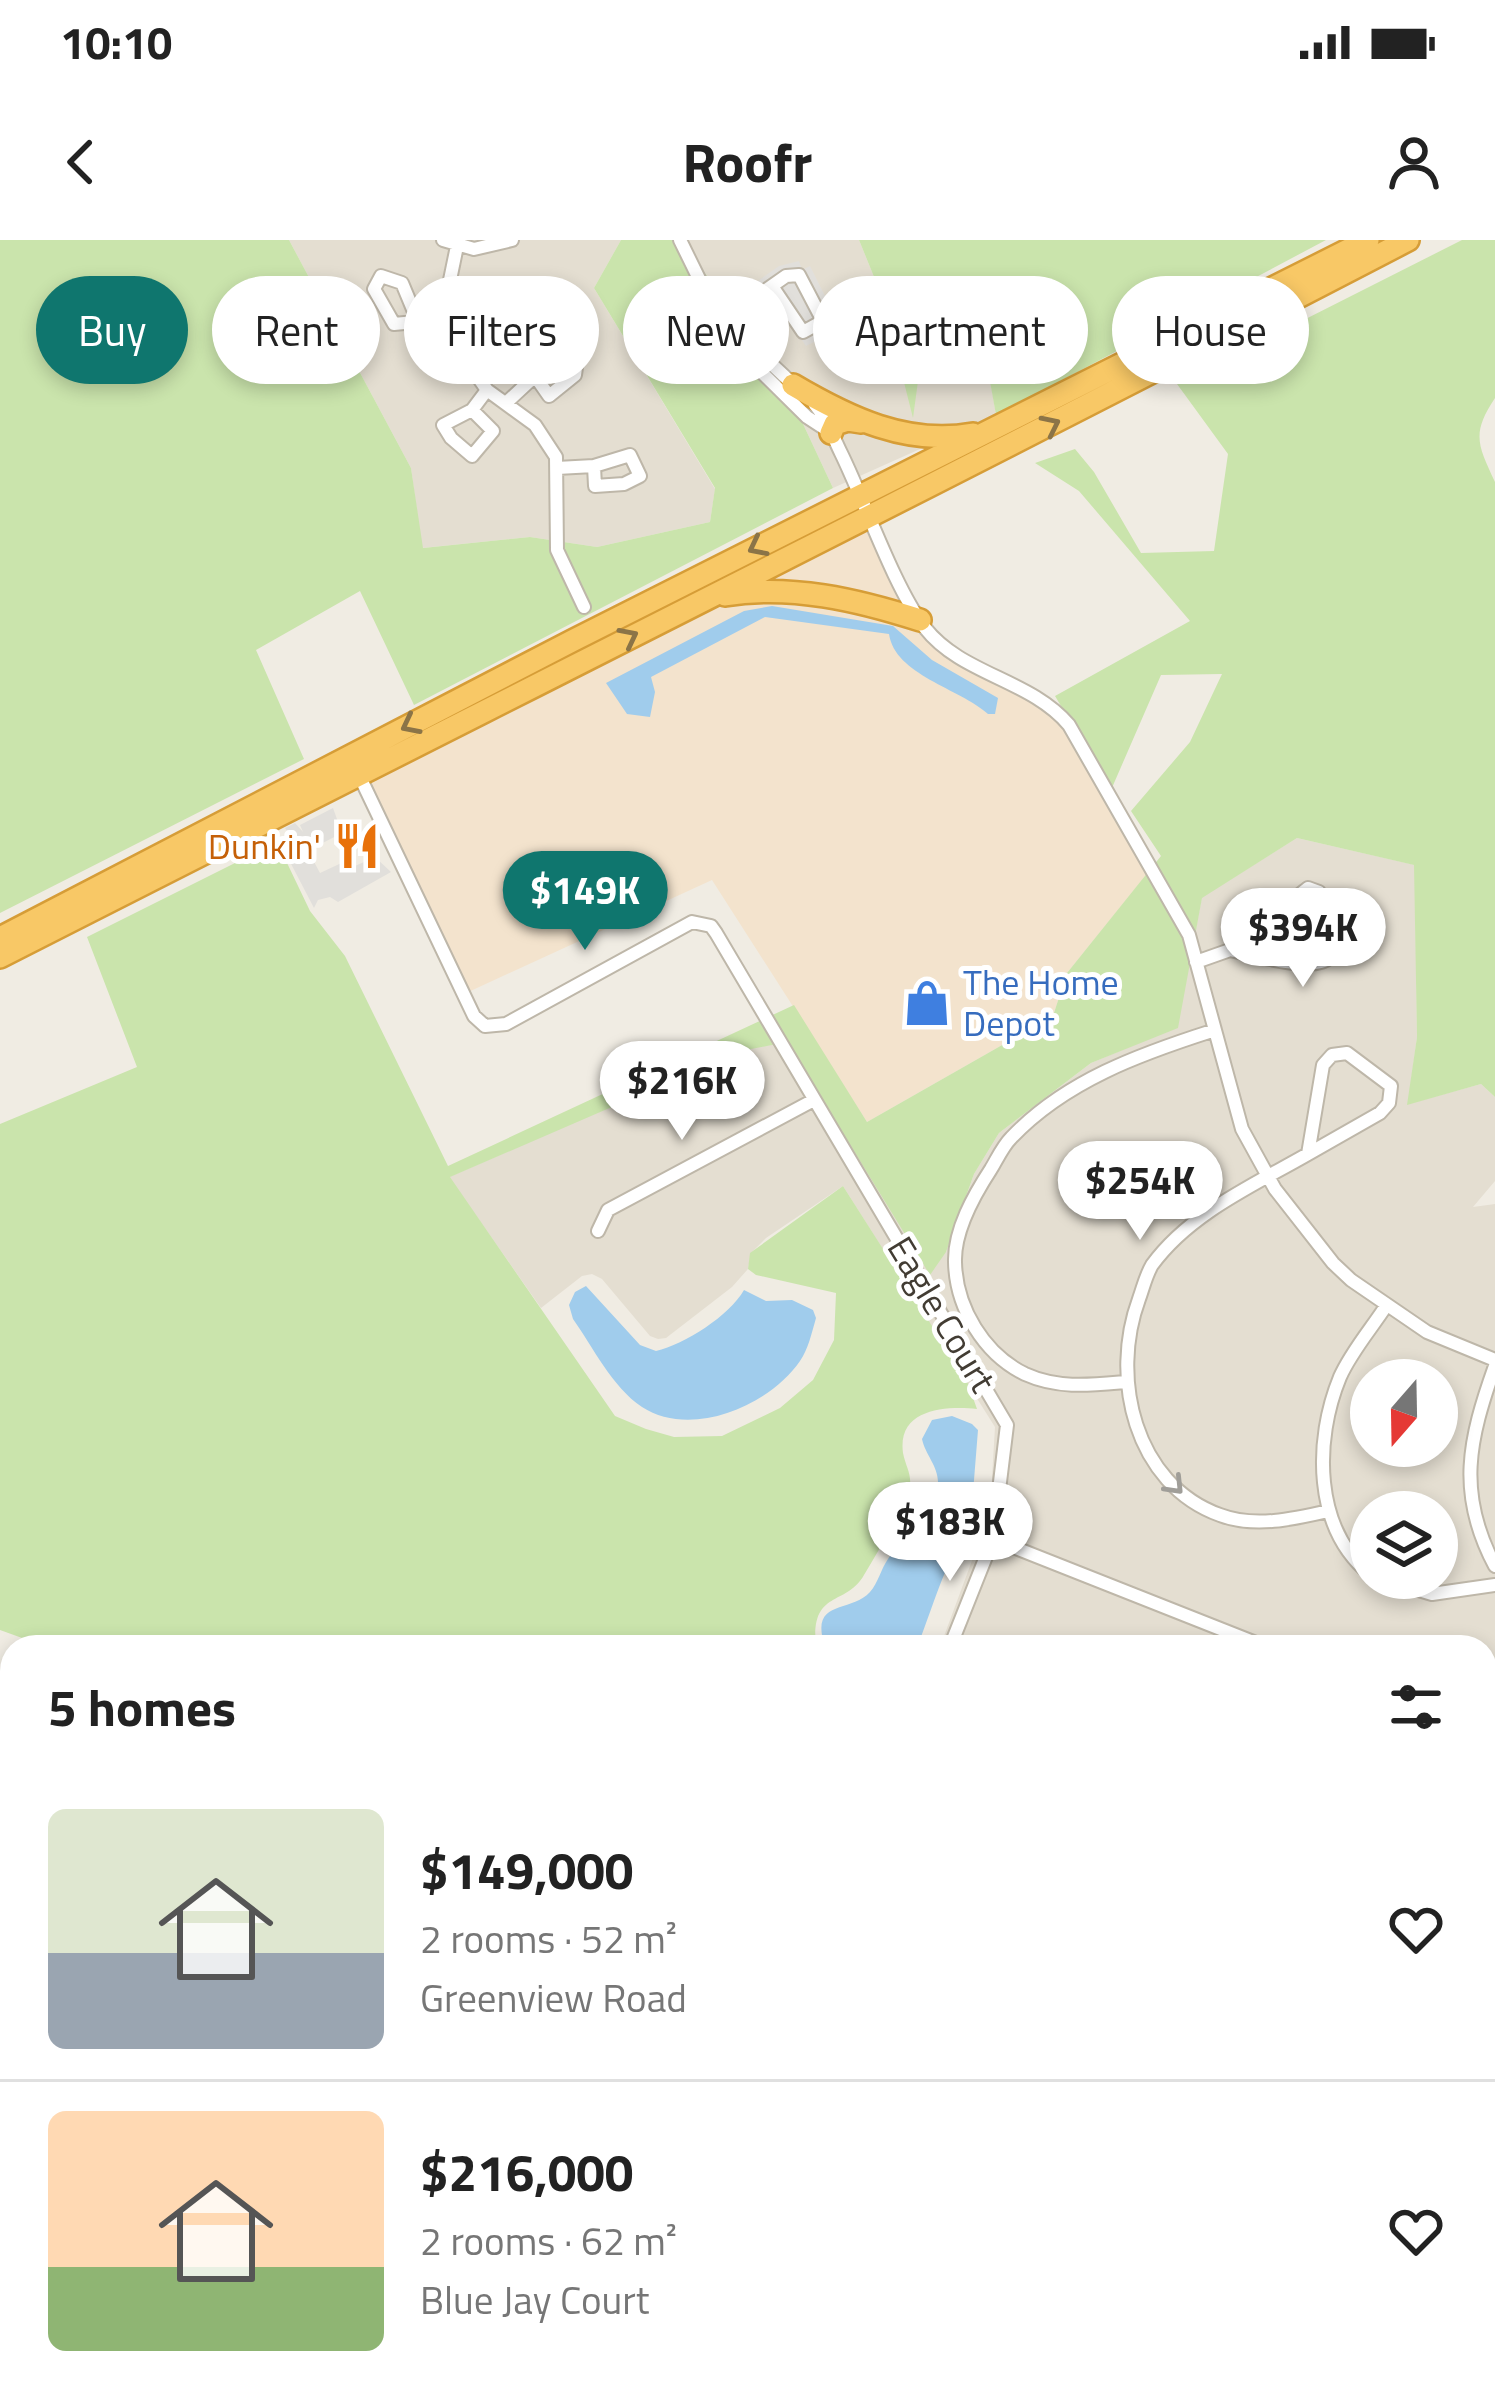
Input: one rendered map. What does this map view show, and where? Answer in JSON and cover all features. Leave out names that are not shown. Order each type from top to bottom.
[{"type":"highway","points":[[0,957],[701,600],[998,429],[1368,240]]},
{"type":"highway","points":[[0,938],[605,624],[1081,410],[1408,240]]},
{"type":"highway","points":[[794,385],[868,423]]},
{"type":"highway","points":[[832,433],[835,424],[848,420],[920,437],[998,429]]},
{"type":"highway","points":[[701,600],[747,591],[781,591],[915,611]]},
{"type":"street","points":[[443,240],[489,248],[512,240]]},
{"type":"street","points":[[680,240],[697,276]]},
{"type":"street","points":[[449,276],[457,246]]},
{"type":"street","points":[[799,274],[823,322],[803,332],[772,286],[799,274]]},
{"type":"street","points":[[789,380],[820,410],[915,611],[955,655],[1033,694],[1069,725],[1189,935],[1242,1129],[1268,1176],[1333,1263],[1427,1332],[1495,1363],[1469,1452],[1474,1509],[1495,1566]]},
{"type":"street","points":[[482,384],[535,424],[556,457],[557,550],[584,607],[605,624]]},
{"type":"street","points":[[506,403],[526,384]]},
{"type":"street","points":[[774,384],[832,433]]},
{"type":"street","points":[[472,410],[487,391]]},
{"type":"street","points":[[557,468],[594,466]]},
{"type":"street","points":[[574,640],[584,607]]},
{"type":"street","name":"Eagle Court","points":[[359,775],[478,1021],[485,1026],[506,1024],[692,922],[716,933],[1007,1425],[993,1539],[955,1635]]},
{"type":"street","points":[[1196,962],[1230,950],[1308,887],[1319,892],[1327,906],[1336,947],[1322,965],[1305,966],[1230,950]]},
{"type":"street","points":[[1125,1382],[1078,1386],[1052,1382],[1025,1373],[990,1348],[965,1311],[955,1262],[961,1234],[969,1208],[1009,1139],[1041,1113],[1102,1072],[1150,1050],[1213,1031]]},
{"type":"street","points":[[1308,1154],[1325,1060],[1347,1053],[1391,1086],[1389,1103],[1380,1113],[1192,1223],[1150,1268],[1130,1323],[1125,1382],[1138,1430],[1162,1474],[1190,1501],[1250,1522],[1300,1518],[1328,1510]]},
{"type":"street","points":[[598,1231],[608,1210],[812,1101]]},
{"type":"street","points":[[1350,1552],[1328,1510],[1322,1451],[1341,1374],[1386,1306]]},
{"type":"street","points":[[993,1539],[1236,1635]]},
{"type":"street","points":[[1458,1590],[1495,1585]]},
{"type":"shaded area","points":[[289,240],[621,240],[599,279],[404,276],[404,384],[599,384],[599,296],[623,336],[623,384],[652,384],[715,489],[710,522],[597,547],[530,537],[422,548],[411,468],[366,384],[380,384],[380,276],[308,276]]},
{"type":"shaded area","points":[[681,240],[859,240],[874,276],[813,276],[813,384],[905,384],[913,413],[917,384],[991,384],[996,415],[833,488],[784,384],[789,384],[789,276],[707,276]]},
{"type":"shaded area","points":[[799,261],[802,270],[810,266],[815,276],[813,342],[806,346],[789,322],[789,276],[765,276]]},
{"type":"shaded area","points":[[870,513],[909,602],[938,641],[1054,709],[1151,869],[1067,973],[1053,1016],[867,1122],[712,880],[464,994],[359,775]]},
{"type":"shaded area","points":[[333,808],[342,833],[311,849],[305,845],[320,873],[350,859],[355,866],[375,857],[391,872],[338,902],[330,897],[318,900],[314,908],[288,858],[294,841],[285,828],[295,823],[303,832],[300,825]]},
{"type":"shaded area","points":[[1297,838],[1415,865],[1417,1037],[1408,1104],[1481,1084],[1495,1097],[1495,1181],[1473,1207],[1495,1204],[1495,1635],[944,1635],[990,1512],[995,1427],[843,1186],[766,1238],[751,1253],[748,1269],[732,1287],[666,1338],[658,1339],[592,1274],[582,1276],[541,1308],[449,1177],[741,1050],[788,1042],[946,1252],[974,1174],[999,1133],[1091,1063],[1177,1027],[1202,897]]},
{"type":"green space","points":[[0,240],[289,240],[308,276],[212,276],[212,384],[366,384],[411,468],[423,548],[530,537],[597,547],[710,522],[715,488],[652,384],[784,384],[833,488],[414,705],[360,591],[256,650],[304,759],[0,913]]},
{"type":"green space","points":[[621,240],[681,240],[707,276],[623,276],[623,336],[599,296],[599,279]]},
{"type":"green space","points":[[859,240],[1326,240],[1258,276],[1112,276],[1112,353],[1088,366],[1088,276],[874,276]]},
{"type":"green space","points":[[1462,240],[1495,240],[1495,398],[1482,421],[1480,440],[1495,482],[1495,1097],[1481,1084],[1407,1105],[1417,1037],[1414,865],[1297,838],[1202,898],[1178,1028],[1091,1063],[999,1133],[974,1174],[946,1252],[930,1275],[787,1042],[741,1051],[450,1177],[615,1416],[674,1437],[722,1436],[780,1408],[813,1380],[834,1340],[836,1293],[756,1275],[748,1269],[750,1253],[843,1186],[967,1381],[977,1409],[927,1413],[908,1427],[903,1453],[909,1491],[857,1585],[818,1616],[816,1635],[14,1635],[0,1630],[0,1124],[137,1067],[87,937],[277,842],[310,911],[345,956],[448,1166],[794,1005],[867,1122],[1053,1016],[1067,973],[1161,856],[1131,811],[1190,742],[1222,674],[1161,675],[1111,790],[1055,696],[1190,621],[1079,491],[1035,463],[1075,449],[1094,472],[1141,553],[1214,551],[1228,454],[1177,384],[1309,384],[1309,317]]},
{"type":"green space","points":[[904,384],[918,384],[913,418]]},
{"type":"green space","points":[[990,384],[1054,384],[996,415]]},
{"type":"water","points":[[772,606],[893,626],[932,660],[998,698],[995,714],[915,670],[894,648],[889,634],[765,617],[651,677],[655,692],[650,717],[627,714],[606,683],[744,611]]},
{"type":"water","points":[[586,1286],[640,1345],[656,1351],[705,1328],[744,1290],[766,1301],[792,1300],[813,1310],[816,1318],[803,1357],[769,1392],[728,1413],[683,1420],[642,1407],[612,1378],[573,1319],[569,1305],[575,1292]]},
{"type":"water","points":[[952,1416],[978,1430],[972,1505],[965,1523],[968,1532],[945,1572],[921,1635],[823,1635],[827,1614],[870,1592],[888,1559],[932,1503],[938,1482],[922,1439],[932,1420]]},
{"type":"place","name":"Dunkin'","points":[[357,846]]},
{"type":"place","name":"The Home Depot","points":[[927,1003]]}]
